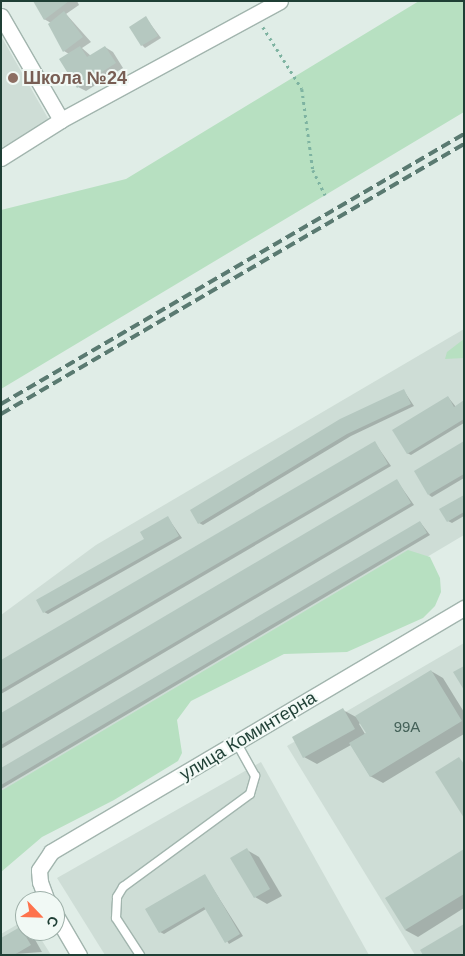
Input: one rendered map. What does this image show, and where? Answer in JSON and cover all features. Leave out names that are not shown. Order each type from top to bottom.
[{"type":"street","points":[[1,158],[61,120],[278,2]]},
{"type":"street","points":[[1,16],[61,120]]},
{"type":"street","name":"улица Коминтерна","points":[[43,891],[40,882],[40,870],[51,852],[464,608]]},
{"type":"street","points":[[65,931],[79,955]]},
{"type":"lane","points":[[140,955],[116,918],[117,896],[123,887],[250,794],[255,776],[238,743]]},
{"type":"path","points":[[256,15],[302,89],[313,170],[325,195]]},
{"type":"shaded area","name":"Школа №24","points":[[1,36],[49,120],[1,148]]},
{"type":"shaded area","points":[[464,329],[464,535],[1,810],[1,615],[96,545]]},
{"type":"shaded area","points":[[464,643],[464,955],[415,955],[287,746]]},
{"type":"shaded area","points":[[261,762],[369,955],[105,955],[57,878]]},
{"type":"shaded area","points":[[15,926],[15,941],[42,941],[51,955],[1,955],[1,934]]},
{"type":"green space","points":[[419,1],[464,1],[464,112],[1,389],[1,210],[126,179]]},
{"type":"green space","points":[[464,339],[464,358],[445,359],[447,352]]},
{"type":"green space","points":[[408,550],[430,557],[440,578],[441,592],[435,606],[423,618],[347,652],[284,654],[191,701],[177,720],[182,753],[178,761],[114,800],[42,837],[1,872],[1,791]]},
{"type":"building","points":[[33,1],[69,1],[44,20]]},
{"type":"building","points":[[64,11],[83,37],[63,52],[48,24]]},
{"type":"building","points":[[146,16],[158,36],[141,46],[129,27]]},
{"type":"building","points":[[80,46],[87,57],[105,46],[116,63],[77,88],[59,59]]},
{"type":"building","points":[[404,389],[411,404],[347,434],[198,524],[190,510],[340,419]]},
{"type":"building","points":[[448,396],[454,407],[464,400],[464,419],[407,454],[392,430]]},
{"type":"building","points":[[375,441],[388,464],[1,690],[1,660]]},
{"type":"building","points":[[464,441],[464,474],[428,495],[414,471]]},
{"type":"building","points":[[397,479],[411,503],[1,745],[1,713]]},
{"type":"building","points":[[464,495],[464,512],[447,522],[439,509]]},
{"type":"building","points":[[168,516],[179,536],[43,613],[36,600],[144,539],[140,532]]},
{"type":"building","points":[[420,521],[427,533],[1,785],[1,768]]},
{"type":"building","points":[[464,666],[464,690],[453,672]]},
{"type":"building","points":[[431,670],[462,721],[370,777],[349,743],[366,733],[355,716]]},
{"type":"building","points":[[343,708],[355,729],[303,758],[292,737]]},
{"type":"building","points":[[459,757],[464,764],[464,818],[435,772]]},
{"type":"building","points":[[247,848],[270,889],[254,898],[230,858]]},
{"type":"building","points":[[464,849],[464,894],[405,930],[385,898]]},
{"type":"building","points":[[205,874],[240,934],[225,943],[204,907],[159,933],[145,909]]},
{"type":"building","points":[[464,924],[464,955],[423,955],[420,950]]},
{"type":"building","points":[[15,930],[15,941],[29,941],[31,945],[14,955],[1,955],[1,938]]},
{"type":"railway","points":[[1,404],[464,134]]},
{"type":"railway","points":[[1,414],[464,144]]},
{"type":"place","name":"Школа №24","points":[[13,78]]}]
